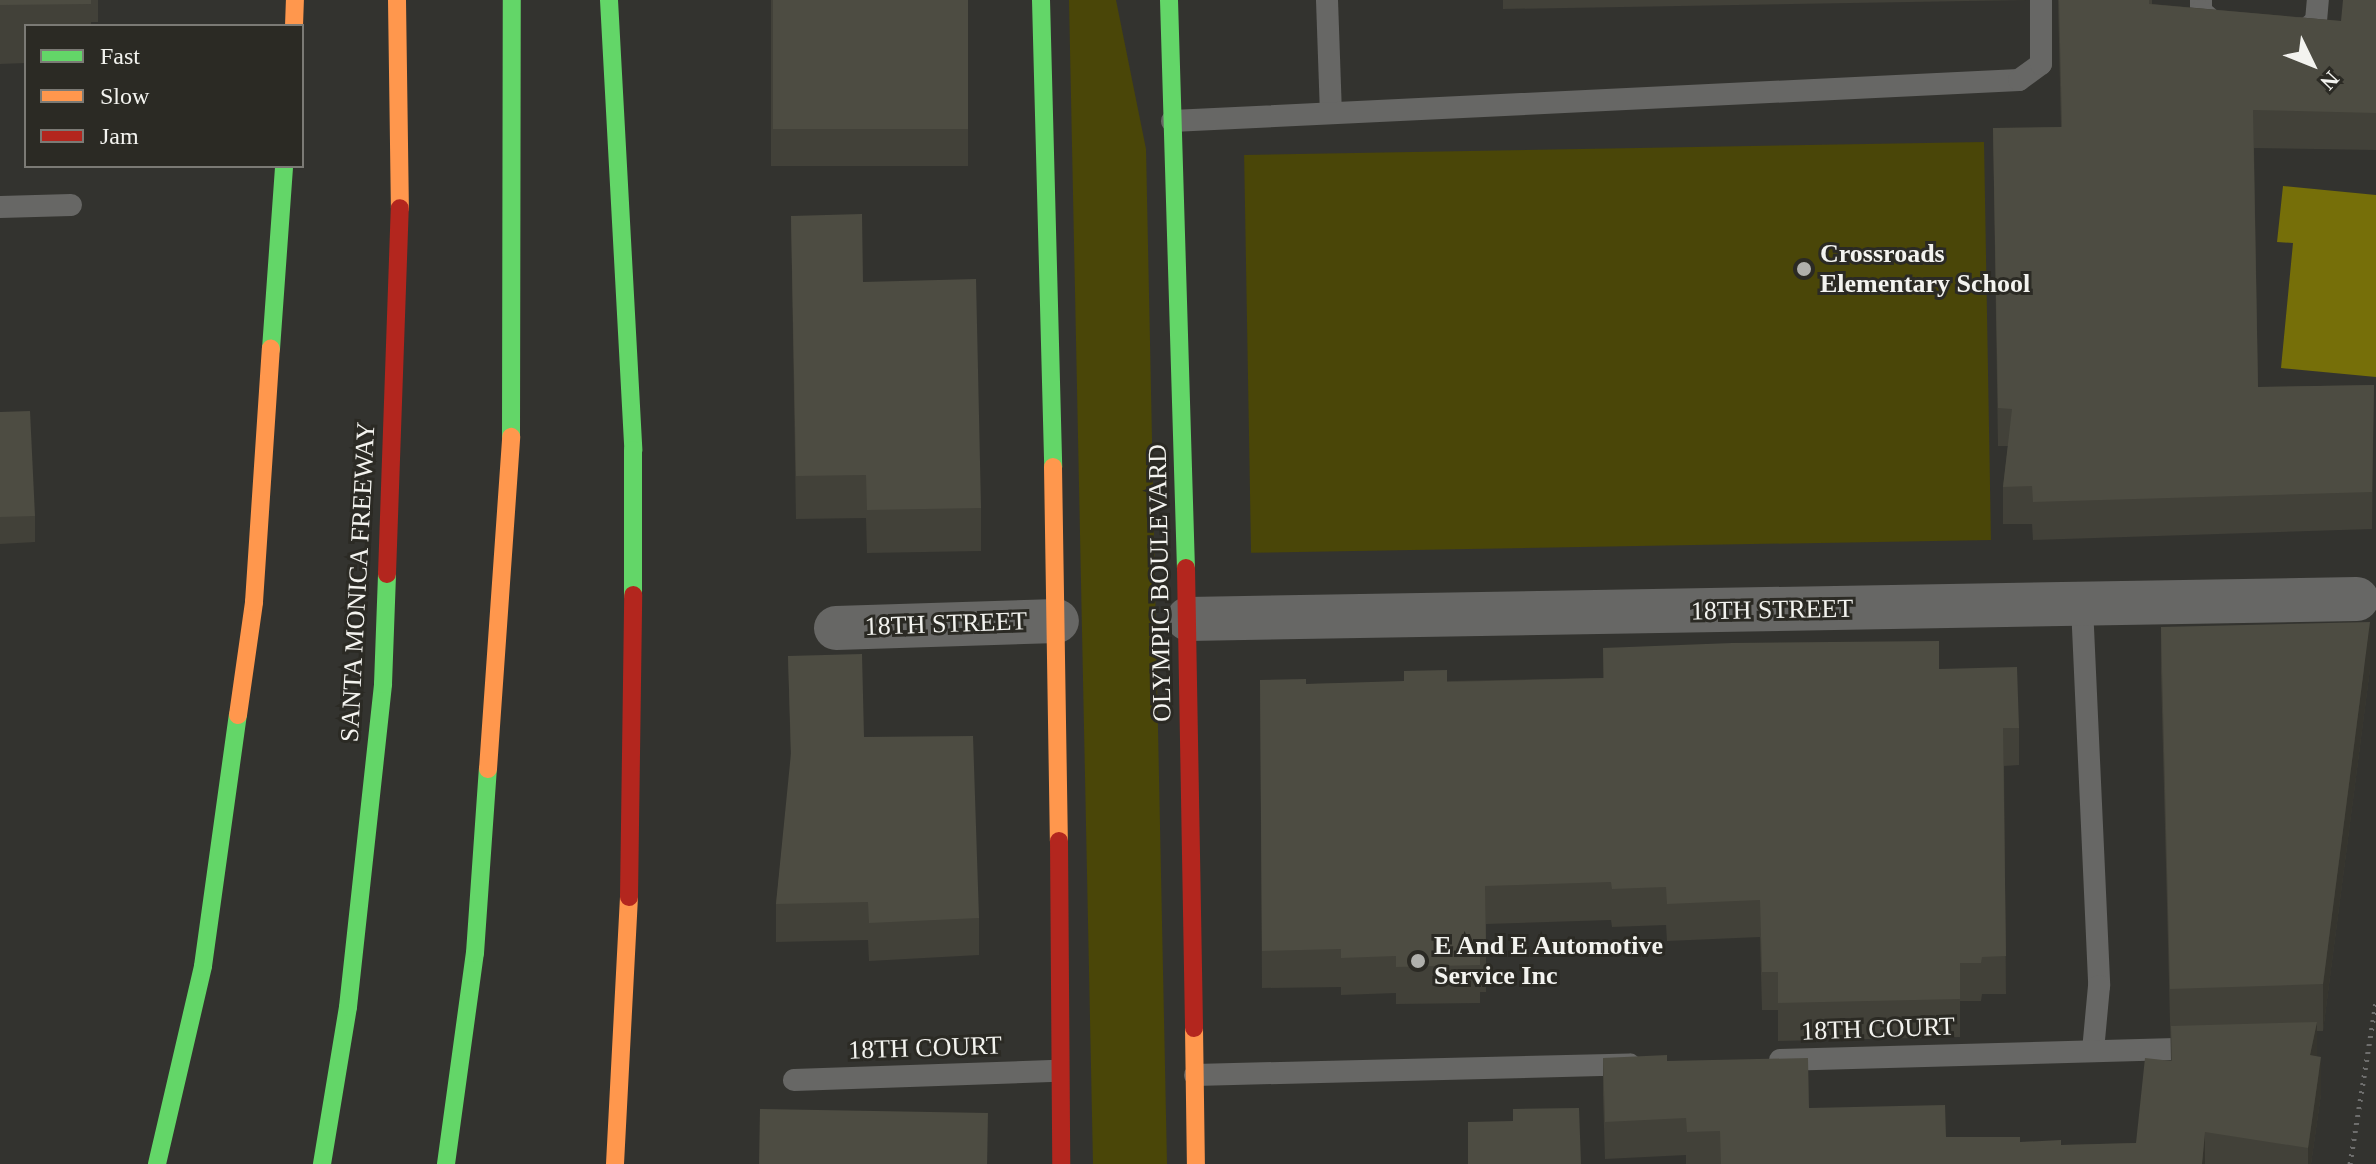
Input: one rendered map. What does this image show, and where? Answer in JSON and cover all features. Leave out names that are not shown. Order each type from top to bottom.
[{"type":"main road","points":[[294,24],[295,0]]},
{"type":"main road","name":"SANTA MONICA FREEWAY","points":[[322,1164],[348,1007],[383,684],[401,174],[397,0]]},
{"type":"main road","points":[[446,1164],[475,953],[511,459],[512,0]]},
{"type":"main road","points":[[609,0],[633,450],[632,846],[615,1164]]},
{"type":"main road","points":[[1041,0],[1057,621],[1061,1164]]},
{"type":"main road","name":"OLYMPIC BOULEVARD","points":[[1169,0],[1188,619],[1196,1164]]},
{"type":"main road","points":[[157,1164],[203,966],[254,602],[284,168]]},
{"type":"street","name":"18TH STREET","points":[[1188,619],[2082,606],[2366,590]]},
{"type":"street","name":"18TH STREET","points":[[836,628],[1057,621]]},
{"type":"lane","points":[[1327,0],[1331,112]]},
{"type":"lane","points":[[1172,121],[2019,80],[2041,64],[2041,0]]},
{"type":"lane","points":[[2201,0],[2201,11],[2215,23],[2245,25]]},
{"type":"lane","points":[[2276,27],[2306,29],[2316,21],[2318,0]]},
{"type":"lane","points":[[0,207],[71,205]]},
{"type":"lane","points":[[2082,606],[2099,986],[2093,1051]]},
{"type":"lane","name":"18TH COURT","points":[[1758,1061],[2231,1047]]},
{"type":"lane","points":[[1195,1075],[1646,1064]]},
{"type":"lane","name":"18TH COURT","points":[[794,1080],[1058,1071]]},
{"type":"path","points":[[2350,1164],[2376,1001]]},
{"type":"shaded area","points":[[1069,0],[1116,0],[1146,149],[1167,1164],[1093,1164]]},
{"type":"shaded area","points":[[1984,142],[1991,540],[1251,553],[1244,155]]},
{"type":"shaded area","points":[[2283,186],[2376,195],[2376,377],[2281,368],[2293,243],[2277,242]]},
{"type":"building","points":[[0,0],[91,0],[91,4],[0,5]]},
{"type":"building","points":[[773,0],[968,0],[968,129],[773,129]]},
{"type":"building","points":[[2059,0],[2149,0],[2149,4],[2341,21],[2343,0],[2376,0],[2376,113],[2253,110],[2258,387],[2374,385],[2372,492],[2033,502],[2032,486],[2003,487],[2012,409],[1998,408],[1993,128],[2062,127]]},
{"type":"building","points":[[862,214],[863,282],[976,279],[981,508],[867,510],[866,475],[796,476],[791,216]]},
{"type":"building","points":[[30,411],[35,516],[0,517],[0,412]]},
{"type":"building","points":[[2370,622],[2323,984],[2170,989],[2161,627]]},
{"type":"building","points":[[1939,641],[1939,669],[2017,667],[2019,728],[2003,728],[2006,956],[1982,957],[1981,963],[1960,963],[1960,999],[1778,1003],[1778,972],[1762,972],[1760,900],[1667,904],[1666,887],[1612,889],[1611,882],[1485,886],[1486,954],[1480,954],[1480,965],[1396,967],[1396,956],[1341,958],[1341,949],[1262,951],[1260,680],[1306,679],[1306,684],[1404,681],[1404,671],[1447,670],[1447,682],[1604,678],[1603,648]]},
{"type":"building","points":[[862,654],[864,737],[973,736],[979,918],[869,923],[868,902],[776,904],[791,753],[788,656]]},
{"type":"building","points":[[2317,1022],[2310,1055],[2321,1057],[2308,1148],[2205,1132],[2202,1164],[1721,1164],[1720,1131],[1687,1132],[1686,1118],[1605,1122],[1603,1058],[1667,1055],[1667,1061],[1808,1058],[1809,1108],[1945,1105],[1946,1137],[2020,1137],[2020,1142],[2061,1140],[2061,1145],[2136,1143],[2145,1058],[2172,1061],[2171,1026]]},
{"type":"building","points":[[1579,1108],[1581,1164],[1468,1164],[1468,1122],[1513,1121],[1513,1109]]},
{"type":"building","points":[[760,1109],[988,1113],[987,1164],[759,1164]]},
{"type":"traffic: fast","points":[[511,437],[512,0]]},
{"type":"traffic: fast","points":[[609,0],[633,450],[633,595]]},
{"type":"traffic: fast","points":[[1041,0],[1053,467]]},
{"type":"traffic: fast","points":[[1169,0],[1186,568]]},
{"type":"traffic: fast","points":[[271,349],[284,168]]},
{"type":"traffic: fast","points":[[322,1164],[348,1007],[383,684],[387,574]]},
{"type":"traffic: fast","points":[[157,1164],[203,966],[238,715]]},
{"type":"traffic: fast","points":[[446,1164],[475,953],[488,769]]},
{"type":"traffic: slow","points":[[294,24],[295,0]]},
{"type":"traffic: slow","points":[[397,0],[400,208]]},
{"type":"traffic: slow","points":[[238,715],[254,602],[271,349]]},
{"type":"traffic: slow","points":[[488,769],[511,437]]},
{"type":"traffic: slow","points":[[1053,467],[1059,841]]},
{"type":"traffic: slow","points":[[615,1164],[629,897]]},
{"type":"traffic: slow","points":[[1194,1028],[1196,1164]]},
{"type":"traffic: jam","points":[[387,574],[400,208]]},
{"type":"traffic: jam","points":[[1186,568],[1194,1028]]},
{"type":"traffic: jam","points":[[629,897],[633,595]]},
{"type":"traffic: jam","points":[[1059,841],[1061,1164]]},
{"type":"place","name":"Crossroads Elementary School","points":[[1804,269]]},
{"type":"place","name":"E And E Automotive Service Inc","points":[[1418,961]]}]
